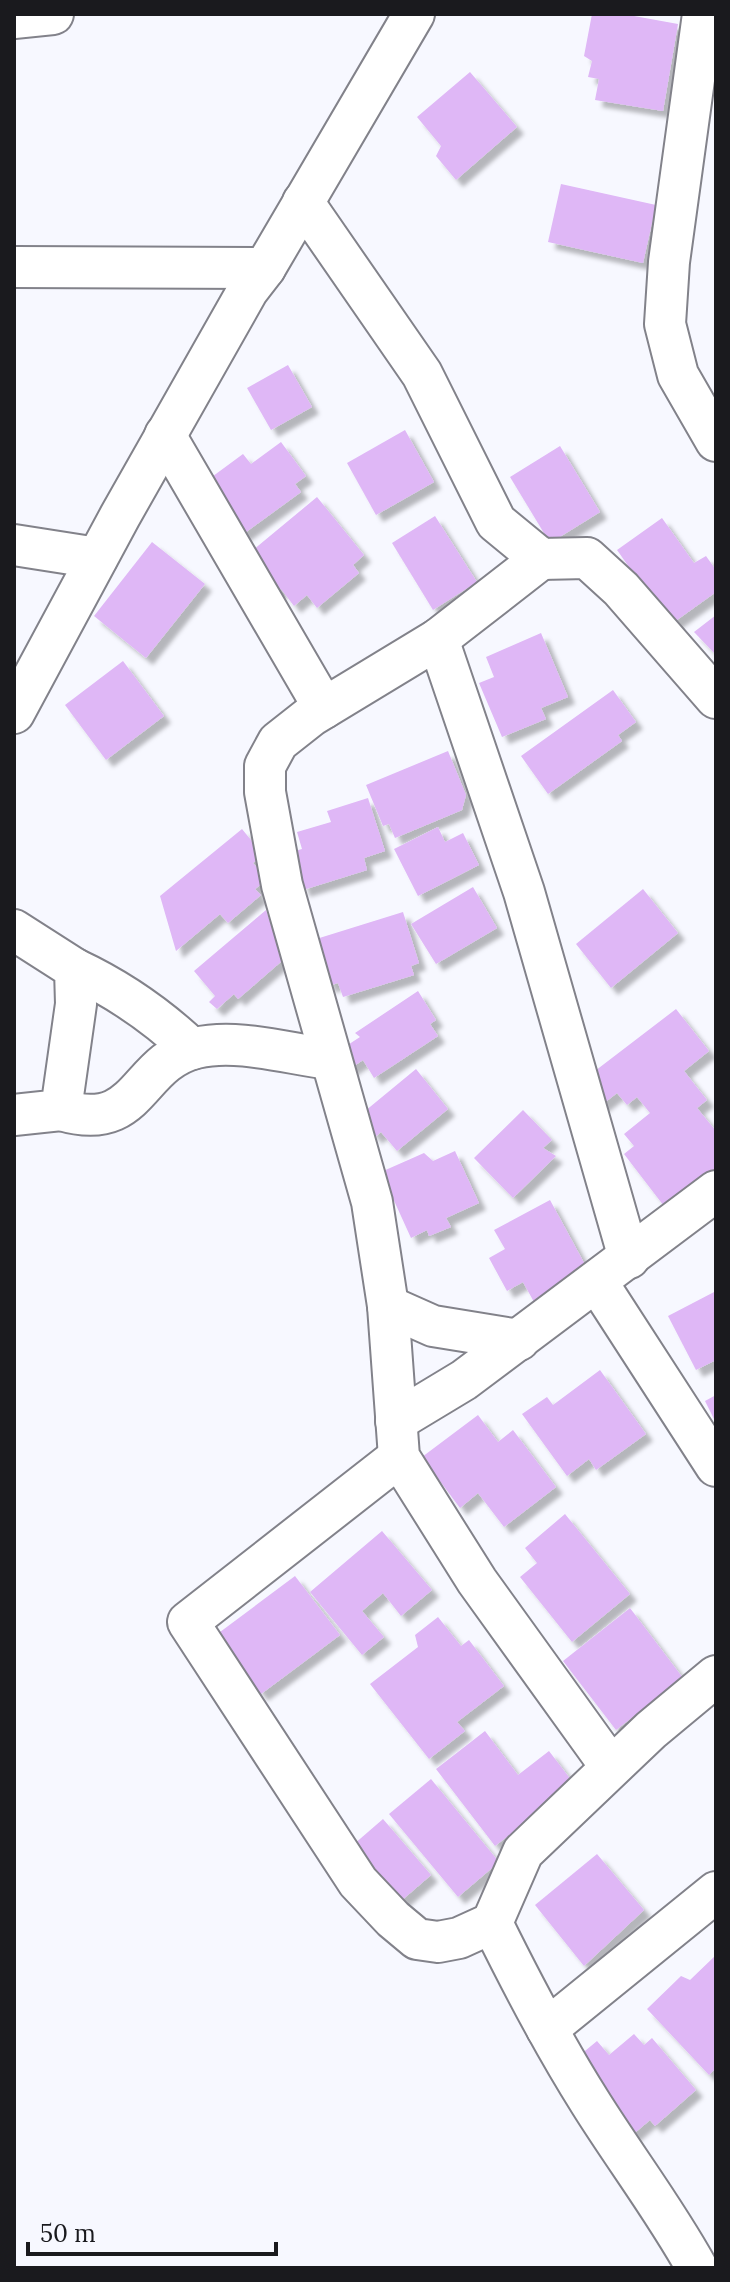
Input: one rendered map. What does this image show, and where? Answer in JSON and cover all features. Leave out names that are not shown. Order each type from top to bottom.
[{"type":"street","points":[[14,18],[53,14]]},
{"type":"street","points":[[14,713],[165,435],[414,14]]},
{"type":"street","points":[[703,14],[669,262],[665,324],[678,375],[716,441]]},
{"type":"street","points":[[303,202],[422,374],[496,522],[541,559]]},
{"type":"street","points":[[14,267],[265,268]]},
{"type":"street","points":[[165,435],[324,708]]},
{"type":"street","points":[[14,545],[97,558]]},
{"type":"street","points":[[611,1767],[477,1581],[398,1439],[388,1306],[372,1202],[282,885],[265,792],[265,766],[278,742],[324,708],[438,639],[541,559],[587,558],[621,589],[716,698]]},
{"type":"street","points":[[438,639],[524,892],[629,1258]]},
{"type":"street","points":[[14,930],[75,969],[123,992],[162,1020],[192,1049]]},
{"type":"street","points":[[61,1110],[76,1004],[75,969]]},
{"type":"street","points":[[14,1115],[61,1110],[87,1118],[113,1114],[168,1063],[192,1049],[218,1044],[330,1059]]},
{"type":"street","points":[[716,1191],[464,1380],[188,1622],[358,1882],[417,1939],[438,1942],[459,1938],[492,1923],[523,1852],[611,1767],[716,1676]]},
{"type":"street","points":[[597,1282],[716,1466]]},
{"type":"street","points":[[388,1306],[433,1326],[519,1340]]},
{"type":"street","points":[[547,2029],[716,1892]]},
{"type":"street","points":[[492,1923],[547,2029],[590,2102],[668,2215],[697,2268]]},
{"type":"building","points":[[592,14],[623,14],[678,24],[663,111],[595,100],[599,79],[588,77],[592,61],[584,56]]},
{"type":"building","points":[[470,72],[517,127],[456,180],[436,156],[441,146],[417,117]]},
{"type":"building","points":[[561,184],[656,205],[643,263],[548,242]]},
{"type":"building","points":[[288,365],[312,407],[271,430],[247,388]]},
{"type":"building","points":[[405,430],[434,482],[376,515],[347,463]]},
{"type":"building","points":[[281,442],[306,476],[295,484],[301,492],[242,535],[205,482],[243,454],[251,464]]},
{"type":"building","points":[[560,446],[600,512],[550,543],[510,477]]},
{"type":"building","points":[[317,497],[364,555],[353,565],[359,573],[317,608],[307,595],[294,606],[281,589],[271,597],[241,560]]},
{"type":"building","points":[[435,516],[477,582],[433,610],[392,543]]},
{"type":"building","points":[[662,518],[694,563],[706,556],[716,570],[716,592],[670,625],[617,550]]},
{"type":"building","points":[[152,542],[205,584],[146,658],[94,616]]},
{"type":"building","points":[[716,615],[716,655],[694,632]]},
{"type":"building","points":[[541,633],[568,697],[541,708],[546,719],[502,737],[479,683],[494,677],[486,657]]},
{"type":"building","points":[[123,661],[164,716],[106,760],[65,705]]},
{"type":"building","points":[[613,690],[636,722],[618,735],[622,741],[548,794],[521,756]]},
{"type":"building","points":[[448,751],[466,795],[462,810],[395,838],[389,824],[383,826],[366,785]]},
{"type":"building","points":[[368,798],[385,851],[364,858],[367,870],[303,890],[291,852],[302,849],[297,832],[331,822],[327,811]]},
{"type":"building","points":[[438,827],[445,842],[463,833],[479,865],[418,896],[394,849]]},
{"type":"building","points":[[242,829],[263,855],[253,863],[267,880],[255,889],[261,895],[228,923],[220,914],[176,951],[160,896]]},
{"type":"building","points":[[473,887],[497,928],[436,964],[411,924]]},
{"type":"building","points":[[643,889],[678,933],[611,988],[576,944]]},
{"type":"building","points":[[266,910],[283,960],[238,999],[234,994],[217,1009],[209,1002],[215,996],[194,971]]},
{"type":"building","points":[[403,912],[419,963],[411,966],[414,975],[343,997],[338,983],[328,986],[313,940]]},
{"type":"building","points":[[418,991],[436,1020],[430,1024],[438,1036],[374,1078],[363,1060],[348,1070],[337,1052],[360,1037],[355,1033]]},
{"type":"building","points":[[676,1009],[709,1051],[684,1071],[707,1100],[697,1108],[716,1131],[716,1172],[667,1210],[624,1154],[634,1146],[624,1134],[650,1113],[637,1097],[627,1105],[617,1093],[599,1107],[591,1074]]},
{"type":"building","points":[[416,1069],[448,1109],[397,1151],[381,1132],[375,1137],[359,1116]]},
{"type":"building","points":[[523,1110],[552,1140],[543,1148],[556,1156],[513,1198],[474,1158]]},
{"type":"building","points":[[455,1151],[479,1203],[446,1218],[451,1227],[429,1236],[427,1230],[411,1238],[381,1172],[424,1153],[433,1161]]},
{"type":"building","points":[[550,1200],[589,1272],[534,1302],[523,1282],[507,1291],[489,1258],[505,1249],[494,1230]]},
{"type":"building","points":[[716,1291],[716,1360],[696,1370],[668,1316]]},
{"type":"building","points":[[600,1370],[646,1434],[596,1470],[589,1459],[567,1476],[522,1414],[547,1397],[553,1405]]},
{"type":"building","points":[[716,1395],[716,1423],[705,1401]]},
{"type":"building","points":[[478,1415],[498,1442],[513,1430],[556,1487],[504,1527],[478,1493],[460,1508],[422,1457]]},
{"type":"building","points":[[565,1514],[630,1594],[572,1642],[520,1577],[537,1563],[525,1548]]},
{"type":"building","points":[[382,1531],[432,1590],[401,1616],[383,1593],[362,1611],[384,1637],[362,1655],[310,1592]]},
{"type":"building","points":[[295,1576],[340,1635],[261,1694],[216,1635]]},
{"type":"building","points":[[630,1608],[683,1678],[616,1730],[563,1661]]},
{"type":"building","points":[[438,1617],[461,1646],[469,1640],[504,1686],[457,1722],[465,1731],[429,1759],[370,1684],[418,1647],[415,1635]]},
{"type":"building","points":[[485,1731],[518,1775],[549,1751],[575,1785],[495,1846],[436,1769]]},
{"type":"building","points":[[431,1779],[499,1862],[458,1897],[389,1814]]},
{"type":"building","points":[[383,1819],[431,1875],[394,1907],[346,1851]]},
{"type":"building","points":[[597,1854],[644,1910],[584,1966],[535,1905]]},
{"type":"building","points":[[716,1955],[716,2068],[709,2075],[647,2009],[681,1976],[690,1980]]},
{"type":"building","points":[[634,2034],[644,2045],[652,2038],[696,2090],[655,2126],[650,2120],[630,2137],[568,2065],[597,2041],[609,2055]]}]
